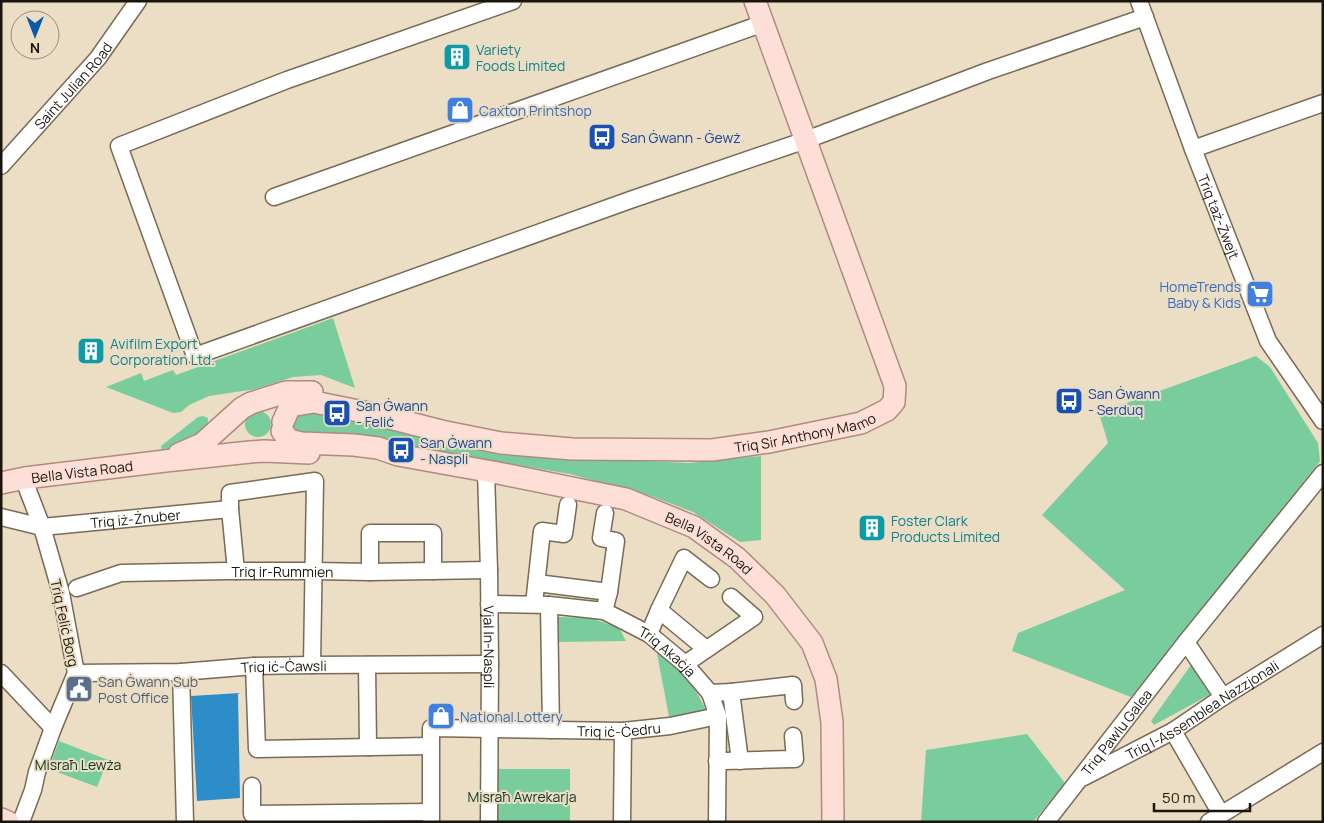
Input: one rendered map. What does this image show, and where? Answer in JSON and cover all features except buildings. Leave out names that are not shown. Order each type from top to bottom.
[{"type":"main road","name":"Triq Sir Anthony Mamo","points":[[282,426],[290,406],[314,402],[501,443],[572,449],[712,450],[769,442],[861,423],[887,410],[894,402],[895,386],[755,1]]},
{"type":"main road","name":"Triq Sir Anthony Mamo","points":[[246,406],[286,392],[318,393],[378,415]]},
{"type":"main road","points":[[282,426],[277,441],[257,452],[242,445],[235,431],[237,415],[246,406],[259,401],[274,407],[280,414],[282,426],[289,440],[300,443]]},
{"type":"main road","name":"Bella Vista Road","points":[[165,461],[202,444],[246,406]]},
{"type":"main road","name":"Bella Vista Road","points":[[1,483],[25,478],[165,461],[257,452],[300,443],[378,448],[398,455],[626,499],[694,527],[737,558],[775,595],[812,644],[826,679],[832,722],[833,822]]},
{"type":"main road","name":"Bella Vista Road","points":[[257,452],[398,455]]},
{"type":"main road","points":[[1,819],[8,822]]},
{"type":"street","name":"Saint Julian Road","points":[[1,166],[98,58],[138,1]]},
{"type":"street","points":[[513,1],[287,80],[119,146],[196,356],[633,199],[806,140],[988,71],[1144,17]]},
{"type":"street","name":"Triq taż-Żwejt","points":[[1139,1],[1193,149],[1268,341],[1323,421]]},
{"type":"street","points":[[274,197],[764,23]]},
{"type":"street","points":[[1193,149],[1323,103]]},
{"type":"street","name":"Vjal In-Naspli","points":[[486,472],[490,664],[488,822]]},
{"type":"street","name":"Triq Pawlu Galea","points":[[1046,822],[1186,642],[1323,473]]},
{"type":"street","name":"Triq Feliċ Borg","points":[[20,822],[33,790],[53,728],[76,673],[61,593],[42,527],[25,478]]},
{"type":"street","points":[[236,571],[230,492],[315,481],[312,665]]},
{"type":"street","points":[[551,730],[541,604],[537,583],[542,531],[564,534],[568,505]]},
{"type":"street","name":"Triq iż-Żnuber","points":[[42,527],[230,509]]},
{"type":"street","points":[[604,513],[601,538],[616,541],[609,592],[604,612]]},
{"type":"street","points":[[1,516],[42,527]]},
{"type":"street","points":[[370,572],[370,533],[432,533],[433,571]]},
{"type":"street","points":[[649,634],[684,558],[711,579]]},
{"type":"street","name":"Triq ir-Rummien","points":[[77,588],[121,573],[489,570]]},
{"type":"street","points":[[537,583],[609,592]]},
{"type":"street","points":[[685,664],[754,617],[732,597]]},
{"type":"street","name":"Triq Akaċja","points":[[489,604],[541,604],[604,612],[649,634],[685,664],[710,693],[718,716],[717,822]]},
{"type":"street","name":"Triq Akaċja","points":[[659,610],[706,649]]},
{"type":"street","name":"Triq l-Assemblea Nazzjonali","points":[[1079,780],[1173,731],[1223,697],[1323,635]]},
{"type":"street","points":[[1186,642],[1223,697]]},
{"type":"street","name":"Triq iċ-Ċawsli","points":[[76,673],[181,672],[254,666],[490,664]]},
{"type":"street","points":[[368,665],[368,747]]},
{"type":"street","points":[[252,786],[252,814],[430,817],[430,746],[257,748],[254,666]]},
{"type":"street","points":[[181,672],[186,822]]},
{"type":"street","points":[[1,673],[53,728]]},
{"type":"street","points":[[710,693],[792,685],[794,701]]},
{"type":"street","points":[[731,692],[740,761]]},
{"type":"street","name":"Triq iċ-Ċedru","points":[[430,746],[431,728],[623,731],[670,726],[718,716]]},
{"type":"street","points":[[622,822],[623,731]]},
{"type":"street","points":[[1173,731],[1215,818],[1323,752]]},
{"type":"street","points":[[717,761],[795,759],[793,736]]},
{"type":"green space","points":[[333,318],[355,388],[321,375],[293,377],[256,389],[209,396],[189,405],[181,412],[173,413],[106,387],[141,373],[144,381],[173,370],[176,375]]},
{"type":"green space","points":[[1256,356],[1270,367],[1318,443],[1320,461],[1131,697],[1012,651],[1018,633],[1125,590],[1042,515],[1108,443],[1099,413]]},
{"type":"green space","points":[[309,408],[429,440],[500,455],[689,463],[761,456],[761,540],[740,542],[693,512],[651,496],[570,474],[419,449],[303,438],[293,428],[294,417]]},
{"type":"green space","points":[[258,411],[267,415],[271,424],[267,433],[258,437],[249,433],[245,424],[249,415]]},
{"type":"green space","points":[[198,417],[208,418],[208,423],[197,436],[172,451],[162,451],[161,446]]},
{"type":"green space","points":[[558,617],[591,618],[619,628],[626,641],[559,642]]},
{"type":"green space","points":[[656,648],[683,674],[697,693],[706,710],[669,717]]},
{"type":"green space","points":[[1191,665],[1211,694],[1154,725],[1151,721]]},
{"type":"green space","points":[[1027,734],[1065,783],[1033,822],[921,822],[926,750]]},
{"type":"green space","name":"Misraħ Lewża","points":[[59,741],[108,760],[97,787],[49,769]]},
{"type":"green space","name":"Misraħ Awrekarja","points":[[489,768],[570,769],[570,822],[489,822]]},
{"type":"water","points":[[240,693],[238,694],[240,798],[197,801],[191,696]]},
{"type":"place","name":"Variety Foods Limited","points":[[457,57]]},
{"type":"place","name":"Caxton Printshop","points":[[460,110]]},
{"type":"place","name":"San Ġwann - Ġewż","points":[[602,137]]},
{"type":"place","name":"HomeTrends Baby & Kids","points":[[1260,294]]},
{"type":"place","name":"Avifilm Export Corporation Ltd.","points":[[91,351]]},
{"type":"place","name":"San Ġwann - Serduq","points":[[1069,401]]},
{"type":"place","name":"San Ġwann - Feliċ","points":[[337,413]]},
{"type":"place","name":"San Ġwann - Naspli","points":[[401,450]]},
{"type":"place","name":"Foster Clark Products Limited","points":[[872,528]]},
{"type":"place","name":"San Ġwann Sub Post Office","points":[[79,689]]},
{"type":"place","name":"National Lottery","points":[[441,716]]}]
